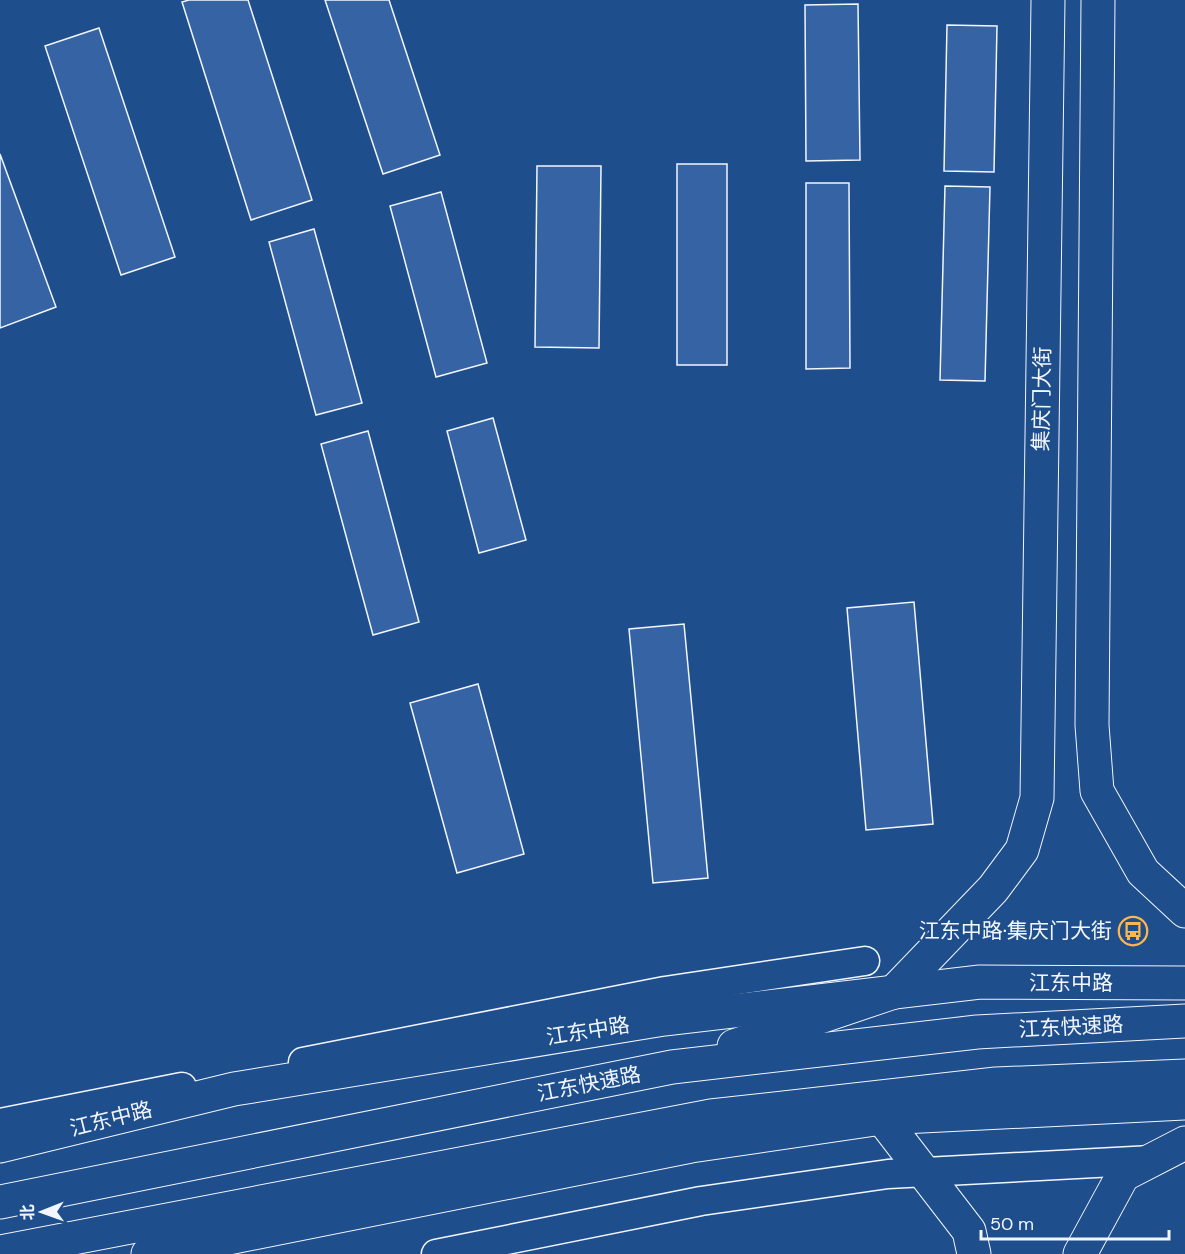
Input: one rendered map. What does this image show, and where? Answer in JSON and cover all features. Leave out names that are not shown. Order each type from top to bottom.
[{"type":"main road","name":"集庆门大街","points":[[894,992],[993,889],[1022,850],[1037,798],[1048,0]]},
{"type":"main road","points":[[1098,0],[1092,725],[1097,790],[1143,872],[1185,911]]},
{"type":"main road","name":"江东中路","points":[[0,1146],[234,1089],[664,1019],[980,982],[1185,983]]},
{"type":"main road","points":[[672,1067],[894,992]]},
{"type":"main road","name":"江东快速路","points":[[0,1202],[672,1067],[977,1032],[1185,1021]]},
{"type":"main road","points":[[0,1252],[711,1116],[996,1084],[1185,1076]]},
{"type":"main road","points":[[676,1123],[882,1118],[1185,1102]]},
{"type":"main road","points":[[882,1118],[969,1231],[974,1254]]},
{"type":"main road","points":[[148,1254],[691,1146],[882,1118]]},
{"type":"main road","points":[[1080,1254],[1123,1175],[1185,1143]]},
{"type":"street","name":"江东中路","points":[[0,1123],[665,991],[865,961]]},
{"type":"street","points":[[436,1254],[700,1202],[888,1174],[1185,1158]]},
{"type":"building","points":[[248,0],[312,200],[251,220],[182,2]]},
{"type":"building","points":[[325,0],[389,0],[440,155],[383,174]]},
{"type":"building","points":[[858,4],[860,160],[806,161],[805,5]]},
{"type":"building","points":[[947,25],[997,26],[994,172],[944,171]]},
{"type":"building","points":[[99,28],[175,257],[121,275],[45,46]]},
{"type":"building","points":[[0,154],[56,307],[0,328]]},
{"type":"building","points":[[677,164],[727,164],[727,365],[677,365]]},
{"type":"building","points":[[537,166],[601,166],[599,348],[535,347]]},
{"type":"building","points":[[806,183],[849,183],[850,368],[806,369]]},
{"type":"building","points":[[945,186],[990,187],[985,381],[940,380]]},
{"type":"building","points":[[441,192],[487,363],[436,377],[390,206]]},
{"type":"building","points":[[314,229],[362,403],[316,415],[269,242]]},
{"type":"building","points":[[493,418],[526,540],[479,553],[447,431]]},
{"type":"building","points":[[368,431],[419,622],[373,635],[321,444]]},
{"type":"building","points":[[914,602],[933,824],[866,830],[847,608]]},
{"type":"building","points":[[684,624],[708,878],[653,883],[629,629]]},
{"type":"building","points":[[478,684],[524,854],[457,873],[410,703]]},
{"type":"place","name":"江东中路·集庆门大街","points":[[1133,931]]}]
